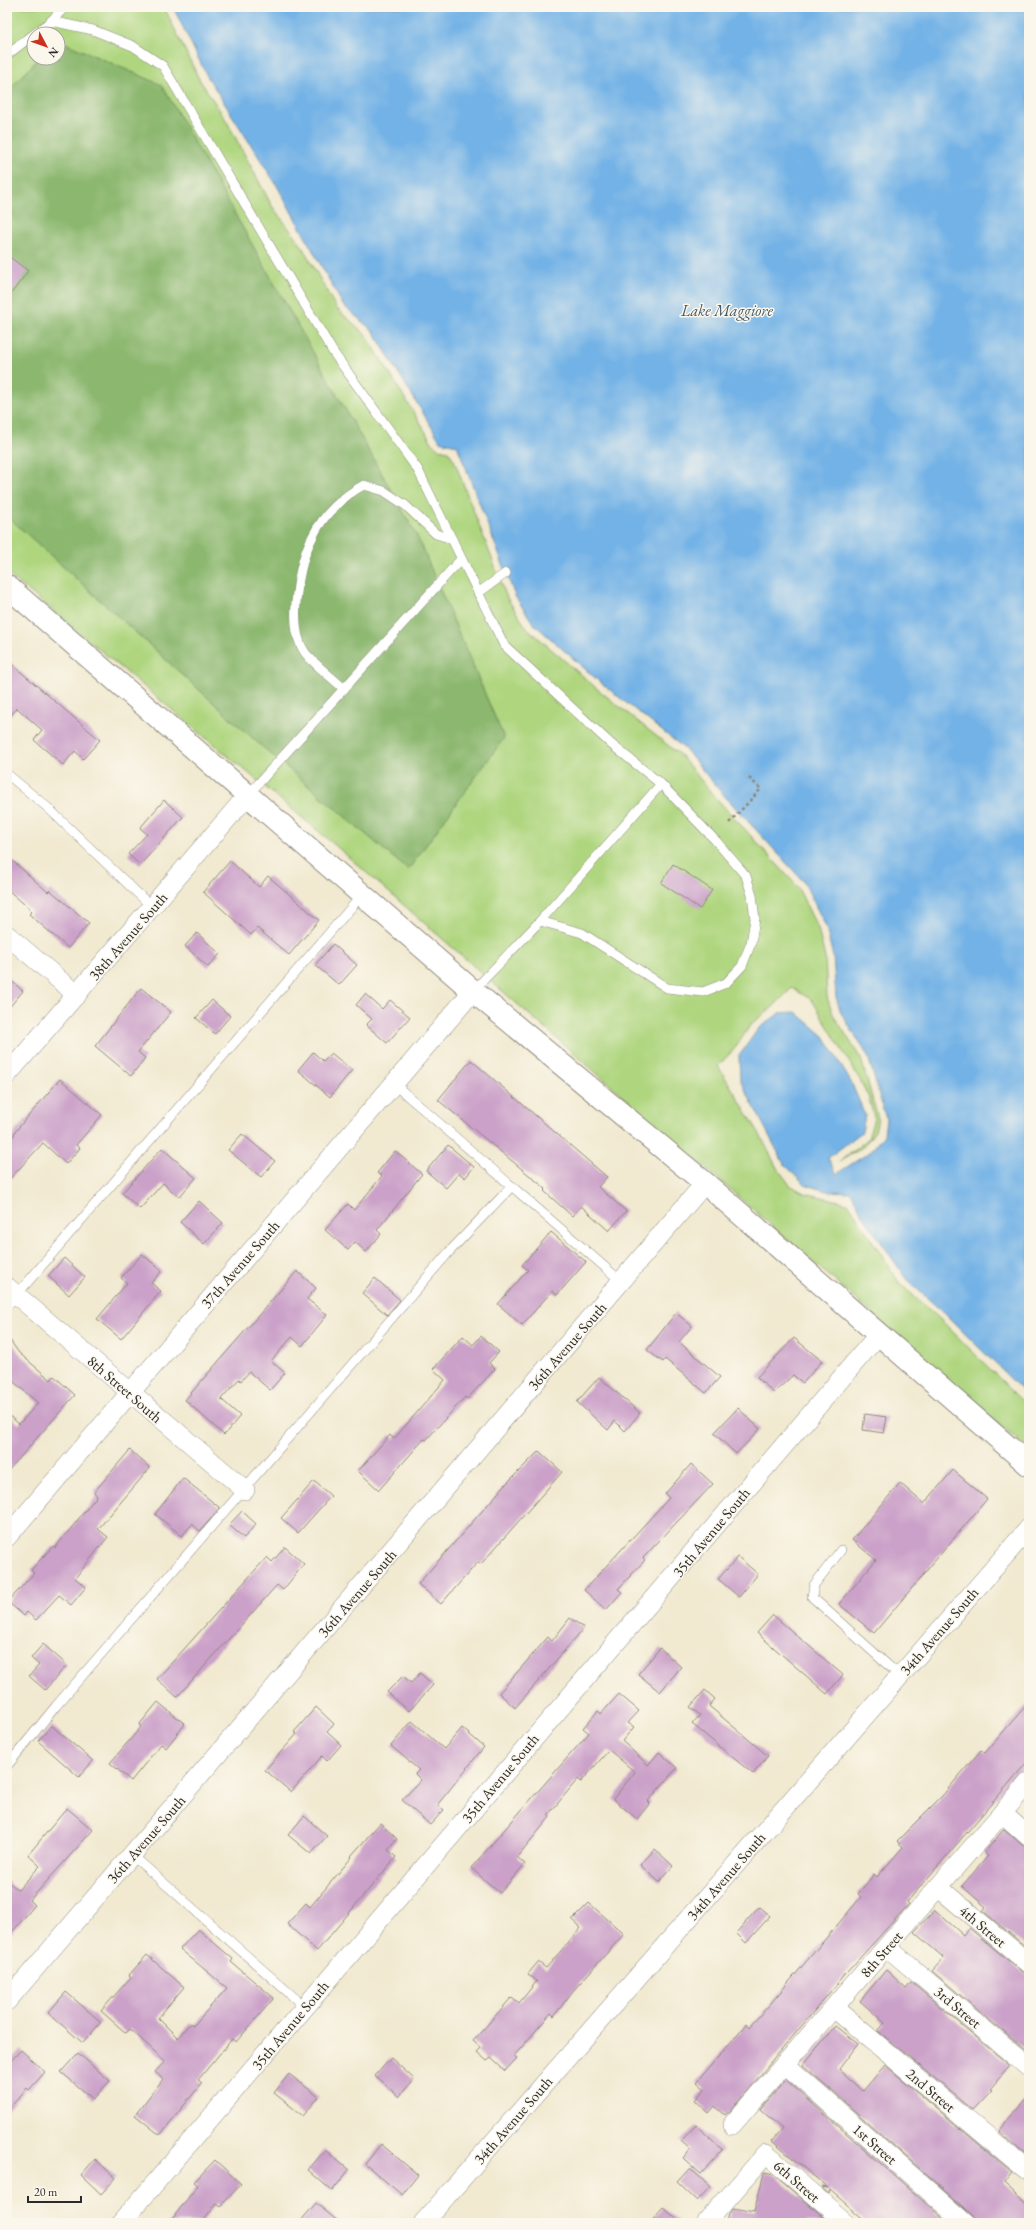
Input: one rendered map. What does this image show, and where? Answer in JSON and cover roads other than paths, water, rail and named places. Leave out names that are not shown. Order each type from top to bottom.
[{"type":"main road","points":[[7,586],[362,895],[474,991],[705,1183],[1029,1465]]},
{"type":"street","name":"38th Avenue South","points":[[7,1075],[247,796]]},
{"type":"street","points":[[7,934],[77,995]]},
{"type":"street","name":"37th Avenue South","points":[[7,1537],[474,991]]},
{"type":"street","name":"36th Avenue South","points":[[7,2001],[705,1183]]},
{"type":"street","name":"8th Street South","points":[[10,1296],[245,1490]]},
{"type":"street","name":"35th Avenue South","points":[[121,2223],[880,1334]]},
{"type":"street","name":"34th Avenue South","points":[[423,2223],[1029,1528]]},
{"type":"street","name":"8th Street","points":[[732,2125],[1029,1782]]},
{"type":"street","points":[[1002,1813],[1029,1837]]},
{"type":"street","name":"4th Street","points":[[938,1887],[1029,1964]]},
{"type":"street","name":"3rd Street","points":[[887,1947],[1029,2068]]},
{"type":"street","name":"2nd Street","points":[[834,2008],[1029,2172]]},
{"type":"street","name":"1st Street","points":[[785,2064],[965,2223]]},
{"type":"street","name":"6th Street","points":[[706,2223],[766,2154],[846,2223]]},
{"type":"lane","points":[[7,55],[51,21],[65,7]]},
{"type":"lane","points":[[51,21],[93,30],[126,44],[163,66],[333,352],[418,470],[504,645],[611,744],[661,784],[746,876],[752,894],[755,919],[751,943],[742,966],[726,982],[703,992],[667,988],[582,933],[540,921]]},
{"type":"lane","points":[[344,689],[304,652],[297,635],[294,612],[298,588],[312,537],[319,526],[349,493],[364,485],[384,491],[405,505],[436,534],[452,538]]},
{"type":"lane","points":[[247,796],[461,559]]},
{"type":"lane","points":[[478,593],[506,573]]},
{"type":"lane","points":[[7,774],[47,807],[152,907]]},
{"type":"lane","points":[[474,991],[540,921],[661,784]]},
{"type":"lane","points":[[10,1296],[232,1047],[288,979],[362,895]]},
{"type":"lane","points":[[394,1084],[622,1282]]},
{"type":"lane","points":[[7,1766],[61,1700],[245,1490],[449,1252],[512,1186]]},
{"type":"lane","points":[[841,1550],[814,1585],[812,1598],[900,1676]]},
{"type":"lane","points":[[132,1855],[305,2007]]},
{"type":"water","name":"Lake Maggiore","points":[[173,7],[1029,7],[1029,1397],[944,1313],[907,1280],[864,1217],[851,1192],[827,1191],[806,1185],[784,1164],[740,1080],[739,1056],[758,1029],[780,1013],[796,1012],[824,1036],[852,1084],[865,1115],[862,1132],[828,1158],[836,1174],[870,1152],[884,1135],[886,1119],[868,1056],[841,1013],[836,997],[833,957],[826,927],[804,882],[721,792],[685,749],[601,683],[533,623],[515,596],[457,445],[440,441],[373,331],[343,305],[276,184],[207,76]]}]
